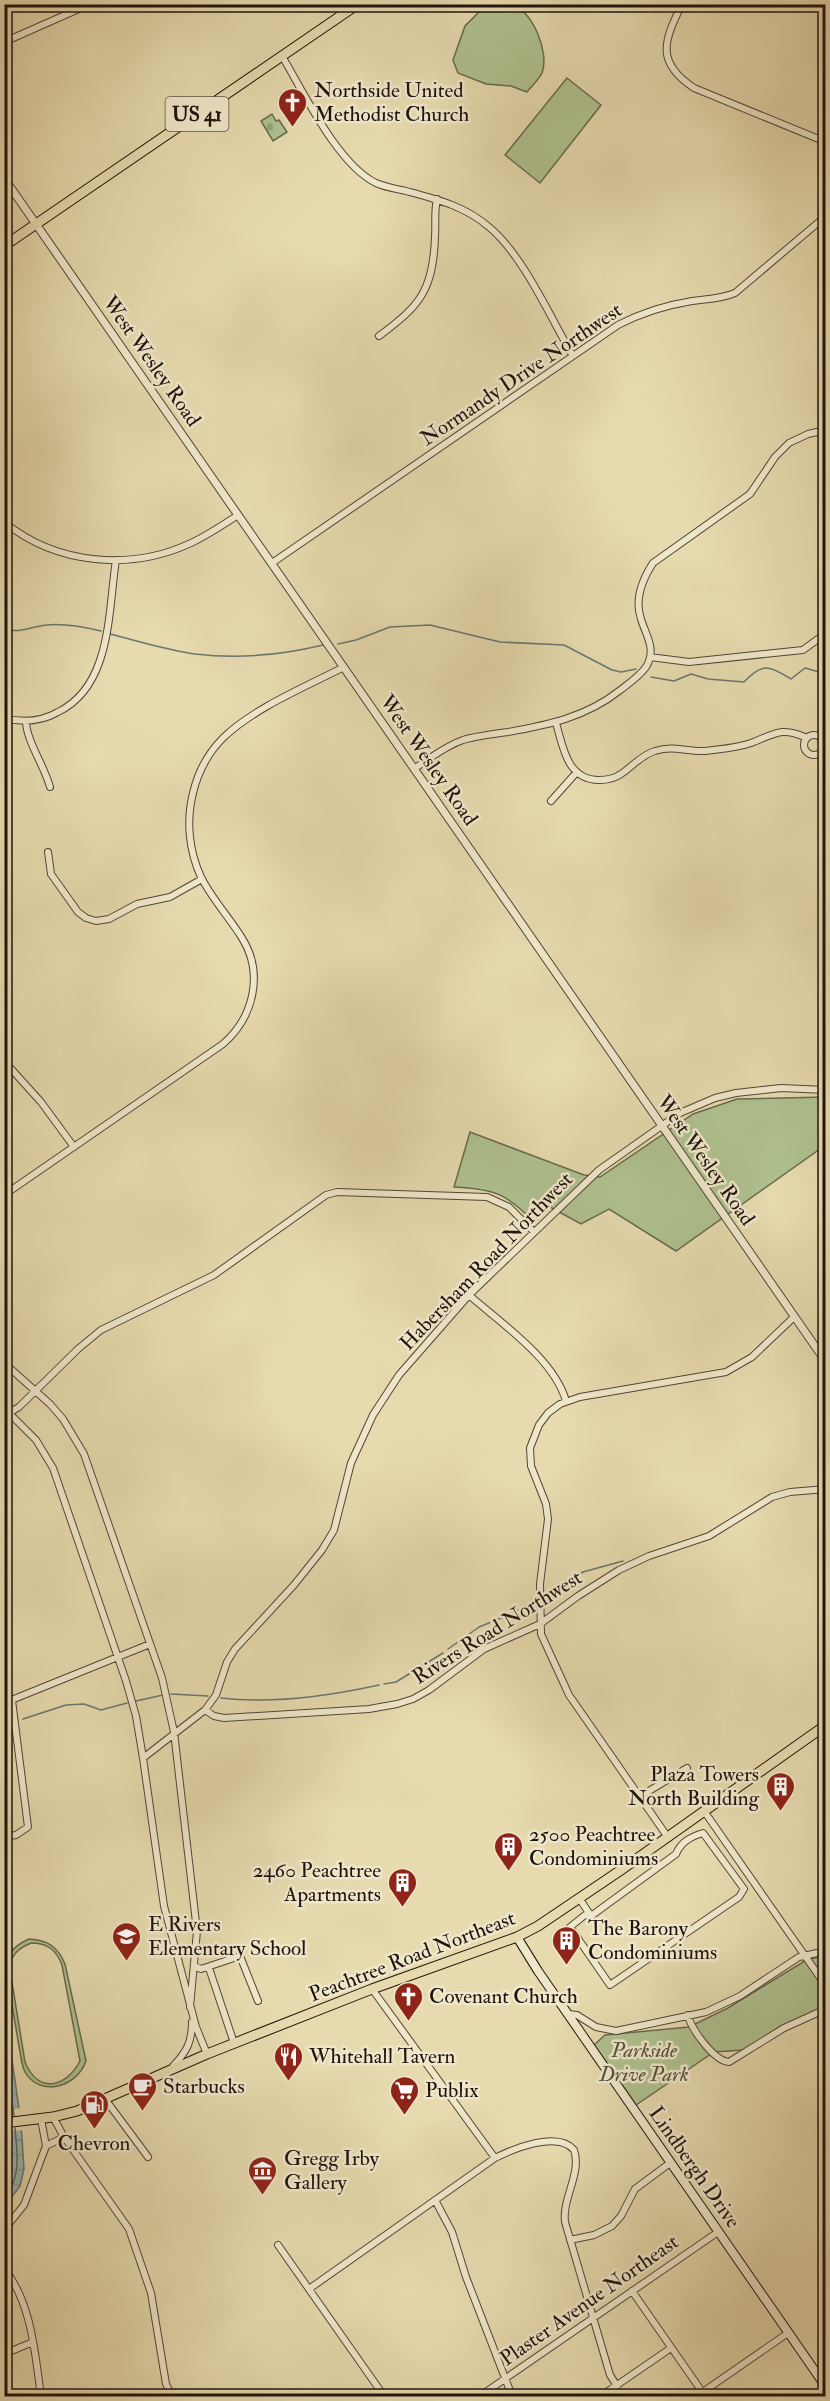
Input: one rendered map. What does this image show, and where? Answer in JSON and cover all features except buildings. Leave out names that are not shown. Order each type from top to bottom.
[{"type":"main road","name":"US 41","points":[[4,246],[358,4]]},
{"type":"main road","name":"Peachtree Road Northeast","points":[[4,2123],[41,2119],[77,2111],[234,2043],[372,1989],[517,1937],[579,1898],[825,1725]]},
{"type":"main road","name":"Lindbergh Drive","points":[[517,1937],[825,2386]]},
{"type":"street","points":[[4,42],[90,4]]},
{"type":"street","points":[[682,4],[668,37],[666,56],[672,69],[684,81],[694,88],[825,142]]},
{"type":"street","points":[[818,4],[825,16]]},
{"type":"street","points":[[282,56],[339,152],[352,166],[378,184],[437,199],[473,215],[503,240],[527,276],[573,356]]},
{"type":"street","name":"West Wesley Road","points":[[4,178],[416,768],[825,1362]]},
{"type":"street","points":[[379,336],[411,311],[428,285],[434,263],[437,199]]},
{"type":"street","name":"Normandy Drive Northwest","points":[[272,563],[618,325],[634,317],[678,304],[722,298],[735,293],[825,216]]},
{"type":"street","points":[[416,768],[443,749],[464,740],[556,723],[585,712],[611,697],[639,675],[651,657],[651,644],[641,619],[638,599],[641,584],[653,563],[750,494],[774,457],[789,443],[808,434],[825,430]]},
{"type":"street","points":[[4,522],[22,535],[57,552],[85,558],[116,560],[143,559],[176,549],[203,537],[238,515]]},
{"type":"street","points":[[4,718],[26,721],[64,710],[80,697],[92,682],[104,647],[116,560]]},
{"type":"street","points":[[651,657],[689,662],[803,650],[818,639]]},
{"type":"street","points":[[4,1195],[223,1044],[236,1031],[246,1015],[254,986],[250,956],[242,938],[202,879],[192,849],[189,818],[195,787],[209,755],[223,738],[246,720],[344,667]]},
{"type":"street","points":[[26,721],[28,736],[42,763],[50,787]]},
{"type":"street","points":[[556,723],[567,761],[576,773],[588,779],[606,780],[620,775],[644,756],[660,749],[676,747],[703,751],[736,747],[782,731],[795,732],[807,738]]},
{"type":"street","points":[[551,801],[576,773]]},
{"type":"street","points":[[48,852],[51,874],[78,912],[96,921],[109,919],[137,904],[170,897],[202,879]]},
{"type":"street","points":[[4,1061],[41,1102],[74,1147]]},
{"type":"street","name":"Habersham Road Northwest","points":[[205,1710],[216,1695],[227,1662],[235,1649],[294,1585],[329,1539],[339,1515],[351,1463],[364,1430],[385,1394],[439,1327],[469,1295],[599,1170],[662,1125],[696,1105],[736,1093],[782,1088],[825,1090]]},
{"type":"street","points":[[207,2054],[192,2016],[160,1887],[136,1716],[118,1657],[53,1468],[36,1440],[6,1412],[36,1391],[78,1349],[101,1330],[206,1280],[316,1200],[338,1192],[487,1197],[509,1207],[534,1232]]},
{"type":"street","points":[[469,1295],[547,1364],[559,1381],[566,1401]]},
{"type":"street","points":[[667,1836],[569,1695],[550,1657],[540,1624],[540,1584],[548,1519],[546,1504],[531,1466],[530,1448],[533,1435],[543,1418],[553,1408],[566,1401],[726,1372],[752,1357],[794,1317]]},
{"type":"street","points":[[4,1363],[63,1419],[84,1454],[167,1694],[174,1732],[197,1931],[190,2007]]},
{"type":"street","name":"Rivers Road Northwest","points":[[205,1710],[214,1716],[224,1718],[397,1704],[429,1690],[484,1649],[540,1624],[617,1571],[649,1556],[710,1536],[772,1497],[790,1492],[825,1489]]},
{"type":"street","points":[[4,1837],[16,1835],[28,1827],[8,1701],[150,1644]]},
{"type":"street","points":[[143,1758],[205,1710]]},
{"type":"street","points":[[639,1797],[687,1768]]},
{"type":"street","points":[[704,1811],[825,1986]]},
{"type":"street","points":[[703,1833],[730,1870],[744,1889],[739,1897],[610,1985],[570,1928],[585,1915],[591,1916],[676,1854],[680,1845],[697,1835],[703,1833]]},
{"type":"street","points":[[730,1870],[741,1865]]},
{"type":"street","points":[[738,1882],[749,1876]]},
{"type":"street","points":[[579,1898],[591,1916]]},
{"type":"street","points":[[568,2014],[577,2015],[596,2027],[616,2031],[706,2012],[729,2002],[794,1959],[825,1951]]},
{"type":"street","points":[[195,1966],[201,1969],[209,1968],[240,1956],[258,2001]]},
{"type":"street","points":[[209,1968],[234,2043]]},
{"type":"street","points":[[372,1989],[495,2158]]},
{"type":"street","points":[[688,2015],[691,2025],[715,2056],[721,2061],[729,2062],[784,2028],[825,2009]]},
{"type":"street","points":[[170,2070],[184,2055],[190,2044],[192,2016]]},
{"type":"street","points":[[105,2098],[148,2157]]},
{"type":"street","points":[[53,2117],[64,2137],[129,2229],[151,2293],[166,2384],[172,2397]]},
{"type":"street","points":[[4,2230],[24,2205],[46,2146],[41,2119]]},
{"type":"street","points":[[46,2146],[64,2137]]},
{"type":"street","points":[[309,2289],[495,2158],[513,2150],[561,2141],[571,2146],[576,2161],[564,2215],[610,2374],[617,2386]]},
{"type":"street","points":[[570,2240],[594,2235],[612,2226],[621,2216],[635,2189],[670,2163]]},
{"type":"street","points":[[435,2200],[452,2232],[466,2277],[512,2397]]},
{"type":"street","name":"Plaster Avenue Northeast","points":[[480,2397],[718,2232]]},
{"type":"street","points":[[278,2245],[384,2397]]},
{"type":"street","points":[[4,2268],[15,2283],[30,2326],[41,2397]]},
{"type":"street","points":[[632,2291],[702,2395],[788,2333]]},
{"type":"street","points":[[4,2354],[33,2342]]},
{"type":"street","points":[[601,2397],[671,2348]]},
{"type":"green space","points":[[510,4],[518,7],[532,22],[537,32],[544,64],[541,75],[527,92],[511,86],[486,84],[458,73],[453,60],[465,26],[486,5]]},
{"type":"green space","points":[[567,78],[601,105],[540,183],[505,155]]},
{"type":"green space","points":[[272,114],[287,132],[273,141],[261,121]]},
{"type":"green space","points":[[825,1097],[825,1156],[820,1149],[676,1251],[609,1209],[581,1224],[550,1207],[534,1222],[498,1194],[479,1189],[454,1187],[470,1132],[584,1175],[600,1177],[693,1114],[737,1099]]},
{"type":"green space","points":[[29,1939],[47,1943],[56,1949],[65,1964],[86,2061],[75,2077],[58,2086],[40,2085],[25,2072],[22,2064],[5,1963],[14,1948]],"holes":[[[31,1943],[37,1943],[54,1951],[62,1965],[80,2061],[67,2077],[52,2084],[37,2079],[25,2062],[9,1964],[20,1949]]]},
{"type":"green space","name":"Parkside Drive Park","points":[[825,1956],[825,2006],[743,2050],[714,2052],[636,2105],[594,2045],[605,2035],[689,2027],[728,2008],[808,1959]]},
{"type":"water","points":[[4,2003],[21,2123],[24,2169],[20,2186],[5,2206],[7,2166],[4,2142]]},
{"type":"pier","points":[[22,2108],[24,2130],[4,2132],[5,2110]]},
{"type":"waterway","points":[[4,629],[16,631],[61,625],[101,631]]},
{"type":"waterway","points":[[338,644],[390,627],[430,625],[500,642],[564,645],[612,670],[621,672],[636,669]]},
{"type":"waterway","points":[[110,634],[195,654],[227,656],[260,655],[323,645]]},
{"type":"waterway","points":[[651,677],[674,681],[691,674],[708,679],[744,682],[756,671],[766,668],[791,679],[805,668],[826,674]]},
{"type":"waterway","points":[[544,1594],[583,1572],[623,1561]]},
{"type":"waterway","points":[[448,1649],[479,1627],[537,1600]]},
{"type":"waterway","points":[[384,1684],[396,1682],[443,1653]]},
{"type":"waterway","points":[[221,1698],[240,1700],[300,1698],[379,1685]]},
{"type":"waterway","points":[[171,1694],[208,1696]]},
{"type":"waterway","points":[[136,1701],[163,1695]]},
{"type":"waterway","points":[[23,1719],[66,1705],[84,1704],[101,1710],[127,1703]]},
{"type":"waterway","points":[[4,1727],[12,1724]]},
{"type":"place","name":"Northside United Methodist Church","points":[[293,128]]},
{"type":"place","name":"Plaza Towers North Building","points":[[780,1812]]},
{"type":"place","name":"2500 Peachtree Condominiums","points":[[508,1872]]},
{"type":"place","name":"2460 Peachtree Apartments","points":[[402,1908]]},
{"type":"place","name":"E Rivers Elementary School","points":[[127,1962]]},
{"type":"place","name":"The Barony Condominiums","points":[[567,1966]]},
{"type":"place","name":"Covenant Church","points":[[408,2022]]},
{"type":"place","name":"Whitehall Tavern","points":[[288,2082]]},
{"type":"place","name":"Starbucks","points":[[142,2112]]},
{"type":"place","name":"Publix","points":[[404,2116]]},
{"type":"place","name":"Chevron","points":[[94,2130]]},
{"type":"place","name":"Gregg Irby Gallery","points":[[263,2196]]}]
